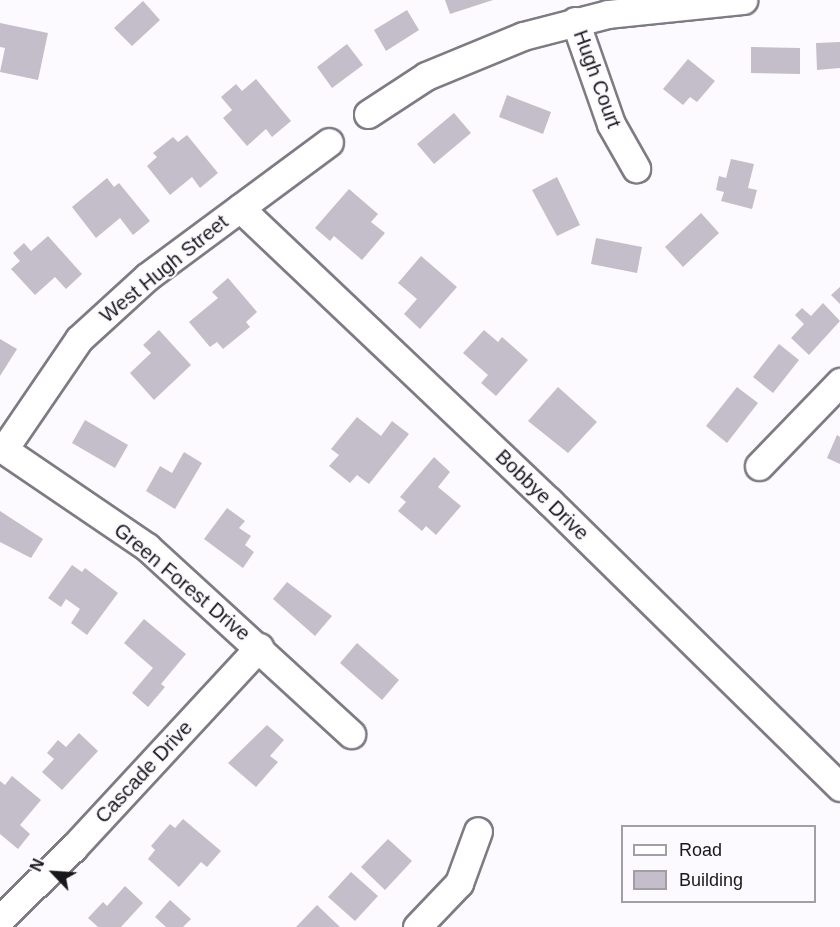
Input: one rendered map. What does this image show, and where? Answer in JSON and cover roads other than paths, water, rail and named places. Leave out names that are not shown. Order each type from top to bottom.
[{"type":"street","points":[[368,114],[457,60],[575,21],[664,6],[743,0]]},
{"type":"street","name":"Hugh Court","points":[[575,21],[611,124],[636,168]]},
{"type":"street","name":"West Hugh Street","points":[[2,448],[79,339],[148,276],[329,142]]},
{"type":"street","name":"Bobbye Drive","points":[[240,208],[549,501],[840,787]]},
{"type":"street","points":[[759,466],[840,382]]},
{"type":"street","name":"Green Forest Drive","points":[[2,448],[147,547],[259,647],[351,734]]},
{"type":"street","name":"Cascade Drive","points":[[3,911],[259,647]]},
{"type":"street","points":[[417,927],[459,883],[478,831]]}]
